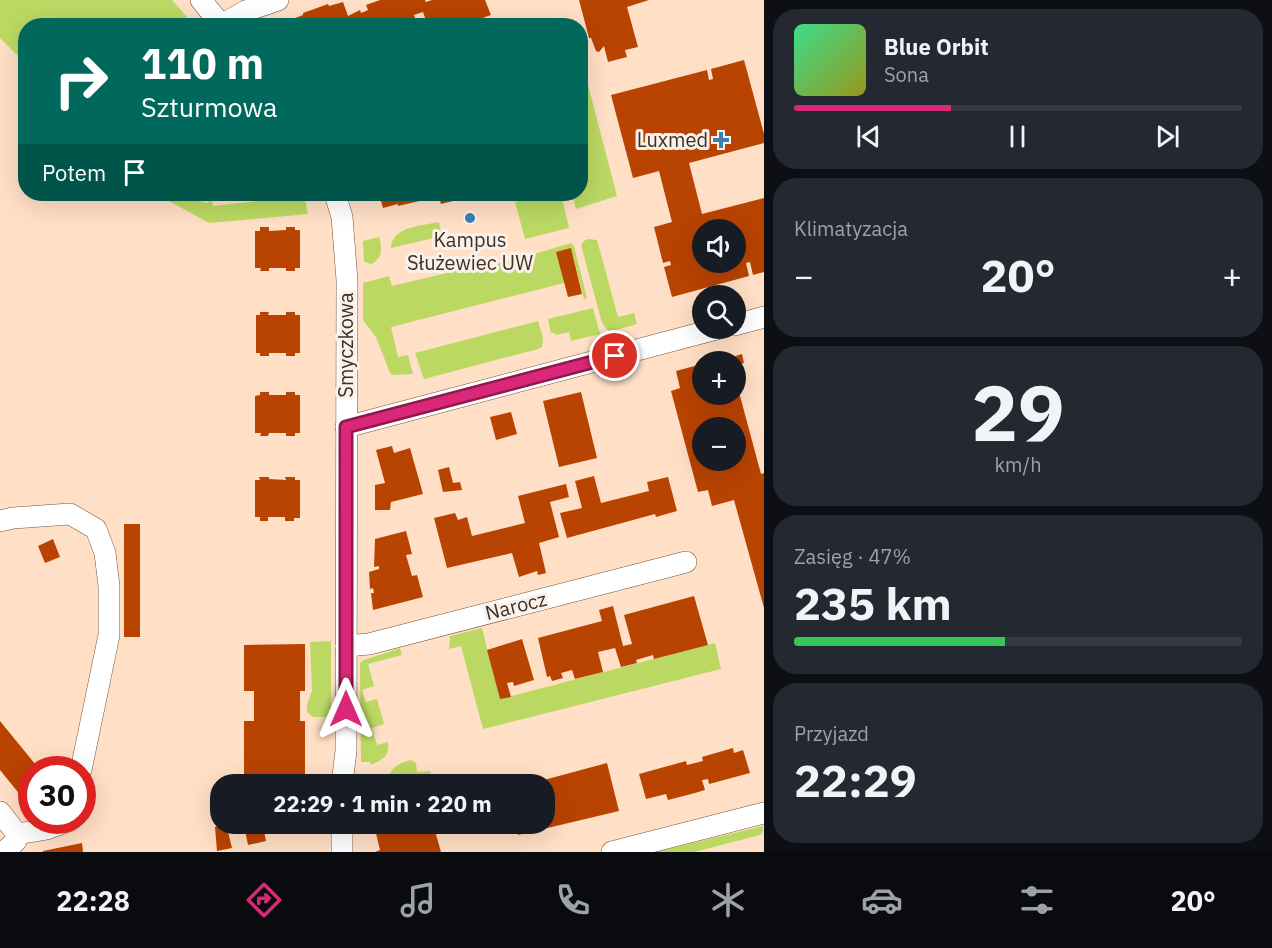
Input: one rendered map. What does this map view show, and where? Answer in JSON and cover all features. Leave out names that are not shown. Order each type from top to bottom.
[{"type":"street","points":[[201,0],[216,18]]},
{"type":"street","points":[[234,18],[246,11],[278,0]]},
{"type":"street","name":"Smyczkowa","points":[[337,201],[342,217],[345,249],[346,751],[343,774]]},
{"type":"street","points":[[746,322],[764,317]]},
{"type":"street","points":[[346,427],[692,335]]},
{"type":"street","points":[[0,521],[70,514],[96,529],[105,553],[109,586],[109,635],[84,756]]},
{"type":"street","name":"Narocz","points":[[346,646],[369,644],[686,562]]},
{"type":"street","points":[[0,812],[17,834],[16,841],[0,852]]},
{"type":"street","points":[[612,852],[764,813]]},
{"type":"street","points":[[342,834],[342,852]]},
{"type":"green space","points":[[0,0],[172,0],[188,18],[18,18],[18,56],[0,38]]},
{"type":"green space","points":[[588,85],[617,196],[576,209],[574,201],[588,201]]},
{"type":"green space","points":[[169,201],[208,203],[212,201],[213,206],[259,201],[305,201],[308,214],[209,223]]},
{"type":"green space","points":[[563,201],[569,228],[525,239],[515,202]]},
{"type":"green space","points":[[439,222],[442,236],[391,248],[393,241],[402,231]]},
{"type":"green space","points":[[379,237],[380,255],[372,264],[364,262],[363,241]]},
{"type":"green space","points":[[588,239],[597,240],[618,317],[634,313],[637,324],[609,332],[602,323],[581,245]]},
{"type":"green space","points":[[571,243],[574,246],[587,298],[584,299],[571,248],[564,283],[391,327],[398,357],[408,355],[413,374],[393,375],[390,373],[376,337],[363,320],[363,283],[389,276],[392,286],[451,272],[448,261],[504,263]]},
{"type":"green space","points":[[593,308],[600,334],[571,341],[569,332],[556,335],[551,333],[548,319]]},
{"type":"green space","points":[[538,321],[543,338],[542,347],[424,379],[415,353]]},
{"type":"green space","points":[[482,628],[500,699],[715,643],[721,669],[483,729],[461,646],[449,649],[450,636]]},
{"type":"green space","points":[[331,641],[331,713],[328,717],[313,717],[307,712],[312,691],[310,642]]},
{"type":"green space","points":[[400,648],[402,655],[368,664],[374,686],[362,690],[366,702],[377,699],[384,724],[372,728],[377,745],[388,742],[388,751],[385,756],[371,765],[370,762],[361,762],[360,663]]},
{"type":"green space","points":[[411,760],[416,763],[417,772],[430,771],[431,774],[390,774],[402,763]]},
{"type":"green space","points":[[763,826],[763,832],[760,835],[694,852],[655,852]]},
{"type":"building","points":[[380,0],[425,0],[426,2],[485,0],[491,15],[483,18],[425,18],[423,12],[414,15],[415,18],[295,18],[328,4],[329,6],[343,2],[348,16],[360,10],[361,13],[368,10],[366,5]]},
{"type":"building","points":[[579,0],[649,0],[627,7],[638,47],[625,50],[627,57],[608,62],[604,46],[599,52],[596,51],[588,34],[588,18],[584,18]]},
{"type":"building","points":[[744,60],[764,134],[764,143],[689,163],[702,214],[764,198],[764,272],[753,275],[750,262],[746,263],[749,276],[716,285],[692,285],[692,292],[672,297],[664,267],[671,265],[670,261],[663,263],[654,227],[672,222],[659,171],[633,178],[611,95],[707,70],[709,80],[713,79],[711,69]]},
{"type":"building","points":[[381,201],[420,201],[398,206],[398,204],[383,208]]},
{"type":"building","points":[[260,227],[269,227],[269,231],[286,230],[286,227],[295,227],[295,230],[300,230],[300,268],[295,268],[295,271],[286,271],[286,268],[269,268],[269,271],[260,271],[261,268],[255,268],[255,231],[260,231]]},
{"type":"building","points":[[571,248],[582,294],[568,297],[556,252]]},
{"type":"building","points":[[260,312],[269,312],[268,315],[286,315],[286,312],[295,312],[295,315],[300,315],[300,353],[295,353],[295,356],[286,356],[286,353],[269,353],[269,356],[260,356],[260,353],[256,353],[256,315],[260,315]]},
{"type":"building","points":[[692,367],[692,405],[742,405],[746,417],[692,417],[692,470],[671,391],[680,388],[676,371]]},
{"type":"building","points":[[260,392],[269,392],[269,395],[286,395],[286,392],[295,392],[295,395],[300,395],[300,433],[295,433],[295,436],[286,436],[286,433],[269,433],[268,436],[260,436],[261,433],[255,433],[255,396],[260,395]]},
{"type":"building","points":[[581,392],[597,458],[559,467],[543,401]]},
{"type":"building","points":[[511,412],[517,434],[496,440],[490,417]]},
{"type":"building","points":[[746,418],[761,474],[764,473],[764,608],[734,500],[712,506],[708,490],[698,492],[692,471],[746,471]]},
{"type":"building","points":[[392,446],[394,453],[410,448],[423,494],[391,502],[390,510],[375,510],[375,485],[385,483],[376,450]]},
{"type":"building","points":[[449,467],[453,483],[460,482],[462,490],[443,492],[438,470]]},
{"type":"building","points":[[594,476],[601,503],[649,491],[647,482],[668,477],[677,511],[656,517],[655,514],[567,538],[560,513],[582,508],[575,481]]},
{"type":"building","points":[[259,477],[286,480],[285,477],[295,477],[295,480],[300,480],[300,518],[285,521],[285,517],[268,517],[268,521],[260,521],[260,517],[255,517],[255,480],[260,480]]},
{"type":"building","points":[[566,484],[569,497],[550,502],[559,537],[539,543],[546,573],[538,575],[537,571],[519,577],[512,553],[447,568],[434,518],[455,513],[458,520],[467,517],[472,536],[525,523],[518,496]]},
{"type":"building","points":[[124,524],[140,524],[140,637],[124,637]]},
{"type":"building","points":[[406,531],[412,554],[406,555],[412,576],[417,575],[423,597],[373,610],[371,593],[374,593],[373,588],[370,589],[369,572],[379,569],[379,566],[374,567],[375,539]]},
{"type":"building","points":[[53,539],[60,557],[45,563],[38,546]]},
{"type":"building","points":[[694,596],[708,645],[654,659],[653,655],[636,660],[637,663],[621,667],[615,648],[598,652],[603,672],[575,679],[572,670],[561,673],[563,678],[552,681],[550,676],[547,677],[538,638],[602,621],[599,610],[613,606],[623,646],[632,644],[624,615]]},
{"type":"building","points":[[522,639],[534,680],[514,686],[513,682],[507,683],[511,697],[500,699],[487,650]]},
{"type":"building","points":[[305,644],[305,691],[300,691],[300,721],[305,721],[305,774],[244,774],[244,721],[254,721],[254,691],[244,691],[244,645]]},
{"type":"building","points":[[0,721],[29,756],[18,756],[18,792],[0,770]]},
{"type":"building","points":[[733,748],[734,753],[743,750],[750,773],[709,784],[708,779],[702,780],[705,790],[668,800],[666,794],[646,799],[639,774],[686,761],[687,765],[703,761],[702,757]]},
{"type":"building","points":[[607,763],[619,811],[555,826],[555,777]]},
{"type":"building","points":[[216,834],[228,834],[232,848],[217,851]]},
{"type":"building","points":[[246,834],[265,834],[266,841],[248,845]]},
{"type":"building","points":[[376,834],[436,834],[441,852],[375,852],[380,850]]},
{"type":"building","points":[[82,843],[83,852],[43,852],[43,851]]},
{"type":"place","name":"Luxmed","points":[[721,140]]},
{"type":"place","name":"Kampus Służewiec UW","points":[[470,218]]},
{"type":"route","points":[[346,709],[346,427],[615,356]]}]
